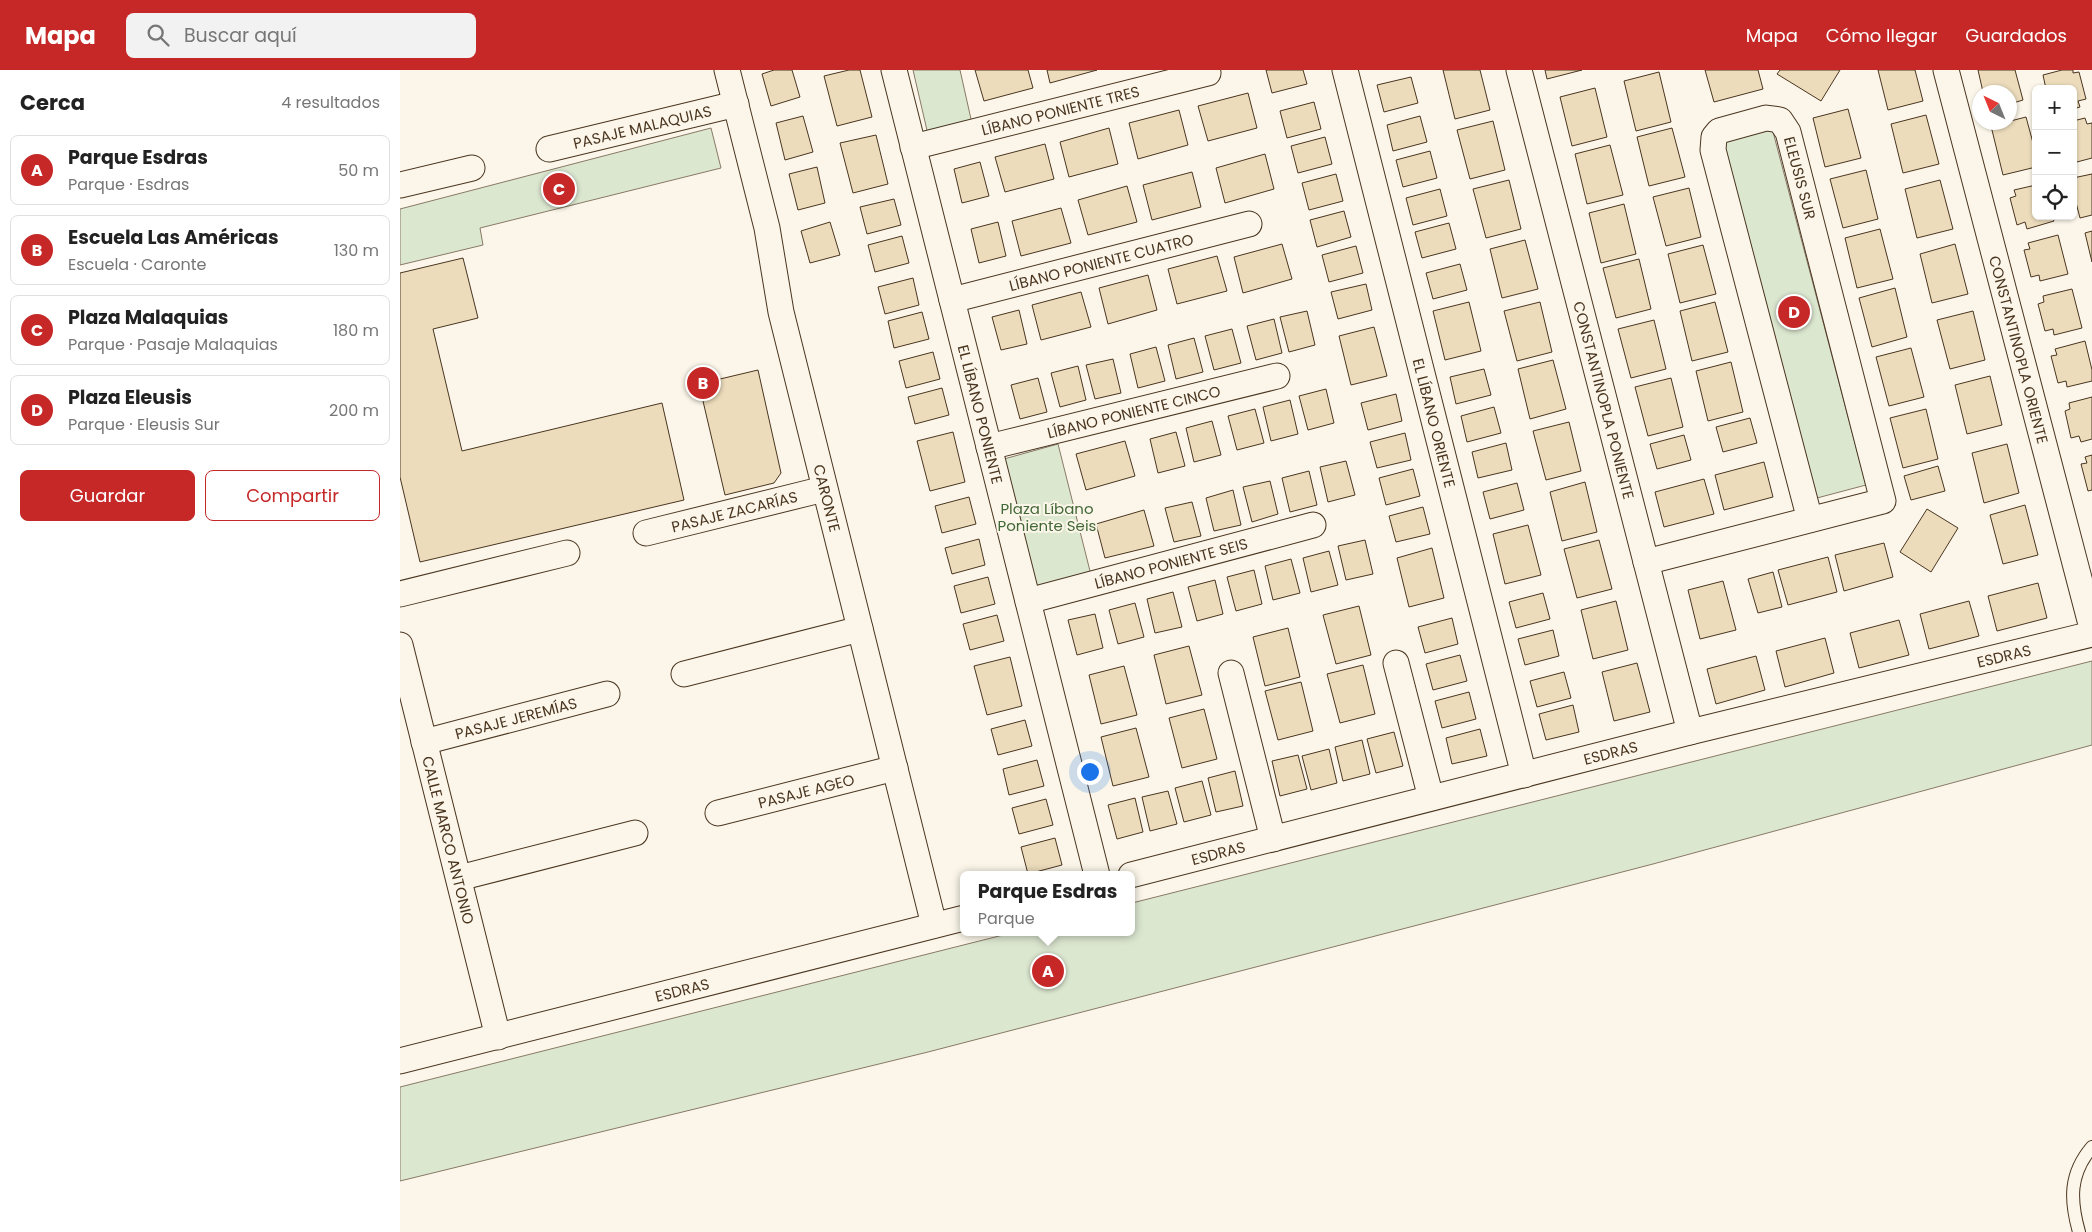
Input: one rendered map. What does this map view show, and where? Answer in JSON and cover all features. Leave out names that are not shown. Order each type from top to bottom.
[{"type":"street","name":"CARONTE","points":[[727,70],[766,228],[780,312],[934,925]]},
{"type":"street","name":"EL LÍBANO PONIENTE","points":[[894,70],[1096,871]]},
{"type":"street","name":"EL LÍBANO ORIENTE","points":[[1345,70],[1524,775]]},
{"type":"street","name":"CONSTANTINOPLA PONIENTE","points":[[1519,70],[1690,732]]},
{"type":"street","name":"CONSTANTINOPLA ORIENTE","points":[[1946,70],[2092,628]]},
{"type":"street","name":"LÍBANO PONIENTE TRES","points":[[913,147],[1208,73]]},
{"type":"street","name":"PASAJE MALAQUIAS","points":[[549,149],[736,104]]},
{"type":"street","name":"ELEUSIS SUR","points":[[1646,562],[1810,520],[1883,501],[1788,132],[1780,120],[1766,118],[1719,131],[1714,137],[1713,150],[1810,520]]},
{"type":"street","points":[[400,185],[472,168]]},
{"type":"street","name":"LÍBANO PONIENTE CUATRO","points":[[952,300],[1249,224]]},
{"type":"street","name":"LÍBANO PONIENTE CINCO","points":[[989,447],[1277,376]]},
{"type":"street","name":"PASAJE ZACARÍAS","points":[[646,534],[824,488]]},
{"type":"street","name":"LÍBANO PONIENTE SEIS","points":[[1028,601],[1313,525]]},
{"type":"street","points":[[400,594],[568,553]]},
{"type":"street","points":[[684,674],[860,628]]},
{"type":"street","name":"ESDRAS","points":[[1135,874],[1690,732],[2092,634]]},
{"type":"street","name":"CALLE MARCO ANTONIO","points":[[400,645],[498,1036]]},
{"type":"street","points":[[1396,663],[1431,798]]},
{"type":"street","points":[[1231,673],[1273,839]]},
{"type":"street","name":"PASAJE JEREMÍAS","points":[[424,742],[607,694]]},
{"type":"street","name":"PASAJE AGEO","points":[[718,812],[895,768]]},
{"type":"street","points":[[459,878],[634,833]]},
{"type":"street","name":"ESDRAS","points":[[400,1062],[960,919]]},
{"type":"lane","points":[[2079,1232],[2073,1210],[2073,1182],[2086,1154],[2092,1147]]},
{"type":"green space","points":[[913,70],[960,70],[973,128],[929,139]]},
{"type":"green space","points":[[711,128],[721,168],[480,228],[483,245],[400,265],[400,209]]},
{"type":"green space","points":[[1772,128],[1866,485],[1817,498],[1720,139]]},
{"type":"green space","name":"Plaza Líbano Poniente Seis","points":[[1058,444],[1091,575],[1037,589],[1004,459]]},
{"type":"green space","points":[[2092,661],[2092,745],[1653,864],[928,1052],[400,1181],[400,1087],[999,936],[1135,936],[1135,902]]},
{"type":"building","points":[[774,70],[792,70],[800,97],[771,106],[762,74]]},
{"type":"building","points":[[849,70],[860,70],[872,117],[837,126],[824,76]]},
{"type":"building","points":[[975,70],[1028,70],[1033,88],[984,101]]},
{"type":"building","points":[[1047,70],[1097,70],[1050,83]]},
{"type":"building","points":[[1266,70],[1303,70],[1307,84],[1272,93]]},
{"type":"building","points":[[1443,70],[1480,70],[1490,110],[1455,119]]},
{"type":"building","points":[[1545,70],[1582,70],[1547,79]]},
{"type":"building","points":[[1705,70],[1758,70],[1763,89],[1714,102]]},
{"type":"building","points":[[1780,70],[1840,70],[1821,101],[1777,74]]},
{"type":"building","points":[[1878,70],[1915,70],[1923,101],[1888,110]]},
{"type":"building","points":[[1978,70],[2015,70],[2023,100],[2017,102],[2017,85],[1981,85]]},
{"type":"building","points":[[2062,70],[2073,70],[2073,73],[2079,72],[2086,99],[2078,101],[2080,107],[2077,108],[2077,85],[2045,85],[2043,75]]},
{"type":"building","points":[[1659,72],[1671,122],[1636,131],[1624,81]]},
{"type":"building","points":[[1411,77],[1418,103],[1384,112],[1377,85]]},
{"type":"building","points":[[1595,88],[1607,137],[1572,146],[1560,97]]},
{"type":"building","points":[[1248,93],[1257,128],[1208,141],[1198,106]]},
{"type":"building","points":[[1314,102],[1321,129],[1287,138],[1280,111]]},
{"type":"building","points":[[1848,109],[1861,158],[1825,167],[1813,118]]},
{"type":"building","points":[[1179,110],[1188,145],[1138,159],[1129,123]]},
{"type":"building","points":[[1926,115],[1939,164],[1903,173],[1891,124]]},
{"type":"building","points":[[803,116],[813,152],[785,160],[776,123]]},
{"type":"building","points":[[1420,116],[1427,142],[1393,151],[1387,125]]},
{"type":"building","points":[[2026,117],[2032,139],[2032,168],[2003,175],[1992,130],[2017,130],[2017,119]]},
{"type":"building","points":[[2085,118],[2087,124],[2092,123],[2092,158],[2077,162],[2077,130],[2077,120]]},
{"type":"building","points":[[1493,121],[1505,170],[1470,179],[1457,130]]},
{"type":"building","points":[[1109,128],[1118,164],[1069,177],[1060,142]]},
{"type":"building","points":[[1672,128],[1685,177],[1649,186],[1637,137]]},
{"type":"building","points":[[876,135],[888,184],[853,193],[840,143]]},
{"type":"building","points":[[1325,137],[1332,164],[1298,173],[1291,146]]},
{"type":"building","points":[[1045,144],[1054,179],[1005,192],[995,157]]},
{"type":"building","points":[[1610,145],[1623,195],[1587,204],[1575,154]]},
{"type":"building","points":[[1430,151],[1437,178],[1403,187],[1396,160]]},
{"type":"building","points":[[1265,154],[1274,189],[1225,203],[1216,168]]},
{"type":"building","points":[[980,162],[989,196],[962,203],[954,169]]},
{"type":"building","points":[[817,167],[825,203],[798,210],[789,174]]},
{"type":"building","points":[[1866,170],[1878,219],[1843,228],[1830,179]]},
{"type":"building","points":[[1192,172],[1201,207],[1152,220],[1143,185]]},
{"type":"building","points":[[1336,174],[1343,201],[1309,210],[1302,183]]},
{"type":"building","points":[[2092,174],[2092,215],[2080,218],[2077,206],[2077,177]]},
{"type":"building","points":[[1509,180],[1521,229],[1486,238],[1473,189]]},
{"type":"building","points":[[1940,180],[1953,229],[1917,238],[1905,189]]},
{"type":"building","points":[[1127,186],[1137,222],[1088,235],[1078,200]]},
{"type":"building","points":[[2032,186],[2032,220],[2054,221],[2027,229],[2025,222],[2017,225],[2010,198],[2016,196],[2014,190]]},
{"type":"building","points":[[1689,188],[1701,237],[1666,246],[1653,197]]},
{"type":"building","points":[[1440,189],[1447,216],[1413,225],[1406,198]]},
{"type":"building","points":[[894,199],[901,225],[867,234],[860,207]]},
{"type":"building","points":[[1624,204],[1636,254],[1601,263],[1589,213]]},
{"type":"building","points":[[1061,208],[1071,243],[1021,256],[1012,221]]},
{"type":"building","points":[[1344,211],[1351,237],[1317,247],[1310,220]]},
{"type":"building","points":[[830,222],[840,255],[810,263],[801,231]]},
{"type":"building","points":[[998,222],[1006,256],[979,263],[971,229]]},
{"type":"building","points":[[1449,223],[1456,249],[1422,258],[1415,232]]},
{"type":"building","points":[[1880,229],[1893,279],[1857,288],[1845,238]]},
{"type":"building","points":[[2092,231],[2092,262],[2085,233]]},
{"type":"building","points":[[2058,235],[2068,274],[2040,281],[2039,275],[2031,277],[2024,250],[2030,249],[2028,243]]},
{"type":"building","points":[[902,236],[909,263],[875,272],[868,245]]},
{"type":"building","points":[[1525,240],[1538,289],[1502,298],[1490,249]]},
{"type":"building","points":[[1282,244],[1292,279],[1243,293],[1234,257]]},
{"type":"building","points":[[1955,244],[1968,294],[1932,303],[1920,254]]},
{"type":"building","points":[[1703,245],[1716,294],[1680,303],[1668,254]]},
{"type":"building","points":[[1356,246],[1363,273],[1329,282],[1322,255]]},
{"type":"building","points":[[1217,256],[1227,291],[1177,304],[1168,269]]},
{"type":"building","points":[[463,258],[478,318],[433,329],[462,451],[662,403],[684,500],[420,562],[400,477],[400,273]]},
{"type":"building","points":[[1639,259],[1651,309],[1616,318],[1603,268]]},
{"type":"building","points":[[1460,264],[1467,290],[1433,299],[1426,273]]},
{"type":"building","points":[[1148,275],[1157,310],[1108,324],[1099,288]]},
{"type":"building","points":[[913,278],[919,305],[885,314],[878,287]]},
{"type":"building","points":[[1366,284],[1372,310],[1338,319],[1331,292]]},
{"type":"building","points":[[1895,288],[1907,337],[1872,347],[1859,298]]},
{"type":"building","points":[[2072,289],[2082,328],[2054,335],[2053,329],[2045,331],[2038,304],[2044,302],[2043,296]]},
{"type":"building","points":[[1081,292],[1091,327],[1041,340],[1032,305]]},
{"type":"building","points":[[1469,302],[1481,351],[1445,360],[1433,311]]},
{"type":"building","points":[[1540,302],[1552,352],[1517,361],[1504,311]]},
{"type":"building","points":[[1715,302],[1728,352],[1692,361],[1680,311]]},
{"type":"building","points":[[1019,310],[1027,344],[1001,350],[992,317]]},
{"type":"building","points":[[1307,311],[1315,345],[1289,352],[1280,317]]},
{"type":"building","points":[[1973,311],[1985,360],[1950,369],[1937,320]]},
{"type":"building","points":[[922,312],[929,339],[894,348],[888,321]]},
{"type":"building","points":[[1274,319],[1282,353],[1256,360],[1247,326]]},
{"type":"building","points":[[1654,320],[1666,369],[1631,378],[1618,329]]},
{"type":"building","points":[[1374,327],[1387,376],[1351,385],[1339,336]]},
{"type":"building","points":[[1232,329],[1241,363],[1214,370],[1205,336]]},
{"type":"building","points":[[1194,338],[1203,372],[1176,379],[1168,345]]},
{"type":"building","points":[[2085,341],[2092,370],[2092,381],[2067,387],[2066,381],[2058,383],[2051,356],[2057,355],[2055,349]]},
{"type":"building","points":[[1156,347],[1165,381],[1138,388],[1130,354]]},
{"type":"building","points":[[1911,348],[1924,397],[1889,406],[1876,357]]},
{"type":"building","points":[[933,352],[940,379],[906,388],[899,361]]},
{"type":"building","points":[[1113,359],[1121,393],[1095,399],[1086,365]]},
{"type":"building","points":[[1553,360],[1566,409],[1530,419],[1518,369]]},
{"type":"building","points":[[1731,362],[1743,412],[1708,421],[1696,371]]},
{"type":"building","points":[[1078,366],[1086,400],[1060,407],[1051,373]]},
{"type":"building","points":[[1484,369],[1491,395],[1456,404],[1450,377]]},
{"type":"building","points":[[758,370],[781,473],[774,483],[725,495],[699,384]]},
{"type":"building","points":[[1990,376],[2002,425],[1967,434],[1955,385]]},
{"type":"building","points":[[1038,378],[1047,412],[1020,419],[1011,385]]},
{"type":"building","points":[[1671,378],[1683,427],[1648,436],[1635,387]]},
{"type":"building","points":[[942,388],[949,415],[915,424],[908,397]]},
{"type":"building","points":[[1326,389],[1334,423],[1308,430],[1299,396]]},
{"type":"building","points":[[1396,394],[1402,421],[1368,430],[1361,403]]},
{"type":"building","points":[[2092,397],[2092,439],[2081,442],[2079,436],[2071,438],[2065,411],[2070,409],[2069,403]]},
{"type":"building","points":[[1290,400],[1298,434],[1271,441],[1263,407]]},
{"type":"building","points":[[1494,407],[1501,433],[1467,442],[1461,416]]},
{"type":"building","points":[[1255,409],[1264,443],[1237,450],[1228,416]]},
{"type":"building","points":[[1926,409],[1938,459],[1903,468],[1890,418]]},
{"type":"building","points":[[1750,418],[1757,443],[1723,452],[1716,427]]},
{"type":"building","points":[[1212,421],[1221,455],[1194,462],[1186,428]]},
{"type":"building","points":[[1569,422],[1581,471],[1546,480],[1533,431]]},
{"type":"building","points":[[953,432],[965,482],[930,491],[917,441]]},
{"type":"building","points":[[1176,432],[1185,466],[1158,473],[1150,439]]},
{"type":"building","points":[[1405,433],[1411,460],[1377,468],[1370,442]]},
{"type":"building","points":[[1684,435],[1691,460],[1657,469],[1650,444]]},
{"type":"building","points":[[1125,441],[1135,476],[1086,490],[1076,454]]},
{"type":"building","points":[[1506,443],[1512,470],[1478,478],[1472,452]]},
{"type":"building","points":[[2007,444],[2019,493],[1984,503],[1972,453]]},
{"type":"building","points":[[2092,455],[2092,490],[2088,491],[2081,464],[2087,463],[2085,457]]},
{"type":"building","points":[[1346,461],[1355,495],[1328,502],[1320,467]]},
{"type":"building","points":[[1764,462],[1773,497],[1724,510],[1715,475]]},
{"type":"building","points":[[1938,466],[1945,491],[1911,500],[1904,476]]},
{"type":"building","points":[[1413,469],[1420,496],[1386,505],[1379,478]]},
{"type":"building","points":[[1309,471],[1317,505],[1290,512],[1282,478]]},
{"type":"building","points":[[1704,479],[1714,514],[1664,527],[1655,492]]},
{"type":"building","points":[[1270,481],[1278,514],[1252,522],[1243,487]]},
{"type":"building","points":[[1585,482],[1597,532],[1562,541],[1550,492]]},
{"type":"building","points":[[1517,483],[1524,510],[1490,519],[1483,492]]},
{"type":"building","points":[[1233,490],[1241,525],[1214,531],[1206,498]]},
{"type":"building","points":[[969,497],[976,524],[942,533],[935,506]]},
{"type":"building","points":[[1192,502],[1201,536],[1174,542],[1165,508]]},
{"type":"building","points":[[2025,505],[2038,555],[2003,564],[1990,515]]},
{"type":"building","points":[[1423,507],[1430,534],[1396,542],[1389,516]]},
{"type":"building","points":[[1927,509],[1958,528],[1931,572],[1900,552]]},
{"type":"building","points":[[1144,510],[1154,546],[1105,558],[1096,524]]},
{"type":"building","points":[[1528,525],[1541,575],[1505,584],[1493,534]]},
{"type":"building","points":[[979,539],[985,565],[952,574],[945,548]]},
{"type":"building","points":[[1365,540],[1373,574],[1346,580],[1338,546]]},
{"type":"building","points":[[1599,540],[1612,589],[1577,598],[1564,549]]},
{"type":"building","points":[[1884,543],[1893,577],[1844,591],[1835,555]]},
{"type":"building","points":[[1432,548],[1444,598],[1409,607],[1397,558]]},
{"type":"building","points":[[1329,551],[1338,585],[1311,592],[1303,558]]},
{"type":"building","points":[[1828,557],[1837,592],[1788,605],[1778,570]]},
{"type":"building","points":[[1291,559],[1300,593],[1273,600],[1265,566]]},
{"type":"building","points":[[1254,570],[1262,604],[1236,611],[1227,577]]},
{"type":"building","points":[[1773,572],[1782,607],[1758,613],[1748,579]]},
{"type":"building","points":[[988,577],[995,604],[961,613],[954,586]]},
{"type":"building","points":[[1215,580],[1223,614],[1197,621],[1188,587]]},
{"type":"building","points":[[1723,581],[1736,630],[1700,639],[1688,590]]},
{"type":"building","points":[[2038,583],[2047,618],[1997,631],[1988,596]]},
{"type":"building","points":[[1173,592],[1182,627],[1155,633],[1147,599]]},
{"type":"building","points":[[1543,593],[1550,619],[1516,628],[1509,602]]},
{"type":"building","points":[[1616,601],[1628,650],[1593,659],[1581,610]]},
{"type":"building","points":[[1969,601],[1979,636],[1929,649],[1920,614]]},
{"type":"building","points":[[1135,603],[1144,637],[1118,644],[1109,610]]},
{"type":"building","points":[[1359,606],[1371,655],[1336,664],[1323,615]]},
{"type":"building","points":[[1095,614],[1103,648],[1077,655],[1068,620]]},
{"type":"building","points":[[997,615],[1004,641],[970,650],[963,624]]},
{"type":"building","points":[[1452,618],[1458,644],[1425,653],[1418,627]]},
{"type":"building","points":[[1899,620],[1909,655],[1859,668],[1850,633]]},
{"type":"building","points":[[1288,628],[1300,677],[1265,686],[1253,637]]},
{"type":"building","points":[[1553,630],[1559,656],[1525,665],[1518,639]]},
{"type":"building","points":[[1825,638],[1834,673],[1785,687],[1776,651]]},
{"type":"building","points":[[1189,646],[1202,695],[1166,704],[1154,655]]},
{"type":"building","points":[[1460,655],[1467,681],[1433,690],[1426,664]]},
{"type":"building","points":[[1756,656],[1765,690],[1716,704],[1707,669]]},
{"type":"building","points":[[1010,657],[1022,706],[987,715],[974,666]]},
{"type":"building","points":[[1637,663],[1650,712],[1614,721],[1602,672]]},
{"type":"building","points":[[1363,665],[1375,714],[1340,723],[1327,674]]},
{"type":"building","points":[[1124,666],[1137,715],[1101,724],[1089,675]]},
{"type":"building","points":[[1564,672],[1571,698],[1537,707],[1530,681]]},
{"type":"building","points":[[1301,682],[1313,731],[1278,740],[1265,691]]},
{"type":"building","points":[[1469,692],[1476,719],[1442,728],[1435,701]]},
{"type":"building","points":[[1573,705],[1579,732],[1546,740],[1539,714]]},
{"type":"building","points":[[1204,709],[1217,759],[1182,768],[1169,718]]},
{"type":"building","points":[[1025,720],[1032,746],[998,755],[991,729]]},
{"type":"building","points":[[1136,728],[1149,777],[1113,786],[1101,737]]},
{"type":"building","points":[[1480,729],[1487,756],[1452,764],[1446,738]]},
{"type":"building","points":[[1394,732],[1403,766],[1376,773],[1367,739]]},
{"type":"building","points":[[1362,740],[1370,774],[1343,781],[1335,747]]},
{"type":"building","points":[[1329,749],[1337,783],[1311,790],[1302,756]]},
{"type":"building","points":[[1298,755],[1307,789],[1280,796],[1272,761]]},
{"type":"building","points":[[1037,760],[1044,786],[1009,795],[1003,769]]},
{"type":"building","points":[[1235,771],[1243,806],[1216,812],[1208,778]]},
{"type":"building","points":[[1202,781],[1211,815],[1184,822],[1175,788]]},
{"type":"building","points":[[1168,791],[1177,824],[1150,831],[1142,797]]},
{"type":"building","points":[[1135,798],[1143,832],[1117,839],[1108,805]]},
{"type":"building","points":[[1046,799],[1053,825],[1019,834],[1012,808]]},
{"type":"building","points":[[1055,838],[1062,865],[1039,871],[1027,871],[1021,847]]},
{"type":"place","name":"Plaza Malaquias","points":[[559,189]]},
{"type":"place","name":"Plaza Eleusis","points":[[1794,312]]},
{"type":"place","name":"Escuela Las Américas","points":[[703,383]]},
{"type":"place","name":"Parque Esdras","points":[[1048,971]]}]
